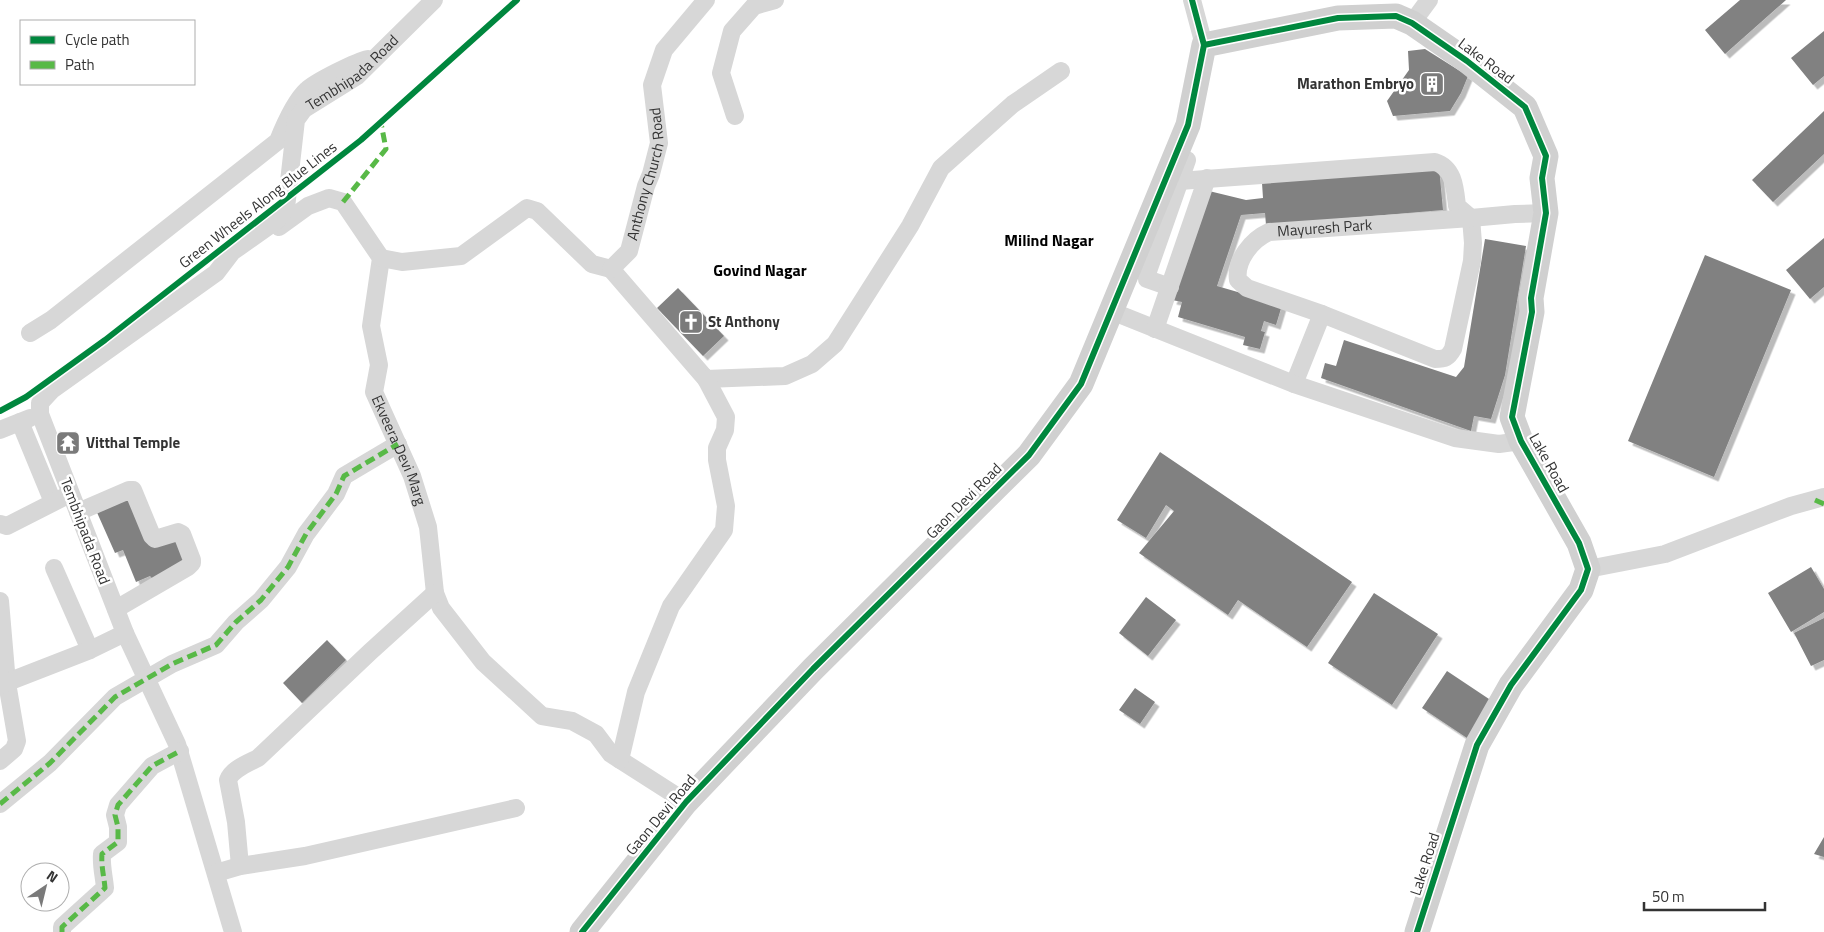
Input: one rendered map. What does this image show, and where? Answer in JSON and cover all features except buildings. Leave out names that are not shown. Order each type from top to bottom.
[{"type":"street","name":"Tembhipada Road","points":[[233,932],[180,751],[125,633],[40,414],[40,403],[49,393],[216,273],[232,252],[276,222],[286,208],[296,120],[304,109],[357,76],[434,0]]},
{"type":"street","name":"Anthony Church Road","points":[[612,269],[629,251],[659,143],[652,86],[664,50],[706,0]]},
{"type":"street","points":[[735,116],[721,73],[732,32],[754,6],[775,0]]},
{"type":"street","name":"Gaon Devi Road","points":[[582,932],[686,802],[812,669],[1029,455],[1081,384],[1111,310],[1173,181],[1188,125],[1204,45],[1192,0]]},
{"type":"street","points":[[1412,23],[1429,0]]},
{"type":"street","name":"Lake Road","points":[[1204,45],[1338,18],[1396,16],[1412,23],[1467,61],[1525,107],[1546,156],[1559,174],[1548,215],[1539,301],[1532,312],[1512,417],[1521,441],[1579,543],[1588,569],[1581,590],[1511,685],[1477,745],[1417,932]]},
{"type":"street","points":[[30,333],[51,320],[278,140],[288,118],[307,90],[358,61],[376,57]]},
{"type":"street","points":[[706,379],[785,376],[812,364],[835,344],[910,226],[941,168],[1013,104],[1061,71]]},
{"type":"street","points":[[1170,286],[1147,279],[1147,274],[1173,181],[1187,160]]},
{"type":"street","points":[[1173,181],[1435,162],[1442,164],[1448,170],[1454,182],[1457,206],[1472,218]]},
{"type":"street","points":[[1156,329],[1207,178]]},
{"type":"street","points":[[216,273],[308,206],[329,198],[343,202],[381,258],[402,262],[461,256],[527,208],[537,211],[592,264],[612,269],[706,379],[726,416],[725,430],[717,448],[726,506],[724,530],[671,606],[636,692],[620,760]]},
{"type":"street","name":"Mayuresh Park","points":[[1472,218],[1474,243],[1472,261],[1453,349],[1445,359],[1435,359],[1322,314],[1247,288],[1238,280],[1237,270],[1251,244],[1260,236],[1269,232],[1515,214],[1548,215]]},
{"type":"street","points":[[1521,336],[1539,228],[1548,215]]},
{"type":"street","name":"Ekveera Devi Marg","points":[[381,258],[372,326],[379,365],[374,392],[412,476],[428,527],[436,594]]},
{"type":"street","points":[[1111,310],[1294,384],[1455,438],[1499,444],[1521,441]]},
{"type":"street","points":[[1294,384],[1322,314]]},
{"type":"street","points":[[0,430],[40,414]]},
{"type":"street","points":[[20,422],[53,502]]},
{"type":"street","points":[[0,804],[50,763],[115,697],[172,664],[216,645],[236,622],[261,600],[288,567],[306,534],[336,494],[344,476],[398,444]]},
{"type":"street","points":[[78,512],[133,490],[152,536],[155,539],[178,532],[182,534],[192,563],[116,609]]},
{"type":"street","points":[[0,524],[7,526],[71,493]]},
{"type":"street","points":[[1588,569],[1666,554],[1792,506],[1821,500]]},
{"type":"street","points":[[54,568],[90,650]]},
{"type":"street","points":[[240,866],[236,822],[228,780],[230,775],[258,758],[363,658],[436,594],[441,608],[483,662],[542,716],[572,721],[596,734],[611,754],[686,802]]},
{"type":"street","points":[[0,601],[6,683],[17,741],[14,749],[0,761]]},
{"type":"street","points":[[6,683],[90,650],[125,633]]},
{"type":"street","points":[[0,771],[17,757],[24,742],[6,683]]},
{"type":"street","points":[[62,932],[62,927],[105,888],[101,864],[102,854],[118,842],[118,827],[115,815],[118,805],[152,766],[180,751]]},
{"type":"street","points":[[216,873],[240,866],[305,856],[516,808]]},
{"type":"marked path","points":[[343,202],[386,149],[381,123]]},
{"type":"marked path","points":[[0,804],[50,763],[115,697],[172,664],[216,645],[236,622],[261,600],[288,567],[306,534],[336,494],[344,476],[398,444]]},
{"type":"marked path","points":[[1815,500],[1824,504]]},
{"type":"marked path","points":[[62,932],[62,927],[105,888],[102,854],[118,842],[118,827],[115,815],[118,805],[152,766],[180,751]]},
{"type":"cycle path","name":"Green Wheels Along Blue Lines","points":[[0,411],[26,397],[105,340],[361,140],[517,0]]},
{"type":"cycle path","points":[[582,932],[686,802],[813,669],[1029,455],[1081,384],[1188,125],[1204,45],[1192,0]]},
{"type":"cycle path","points":[[1204,45],[1338,18],[1396,16],[1412,23],[1467,61],[1525,107],[1546,156],[1542,178],[1546,213],[1531,298],[1532,312],[1512,417],[1521,441],[1579,543],[1588,569],[1581,590],[1511,685],[1477,745],[1417,932]]},
{"type":"place","name":"Marathon Embryo","points":[[1432,84]]},
{"type":"place","name":"St Anthony","points":[[691,322]]},
{"type":"place","name":"Vitthal Temple","points":[[68,443]]},
{"type":"district","name":"Milind Nagar","points":[[1049,240]]},
{"type":"district","name":"Govind Nagar","points":[[760,270]]}]
